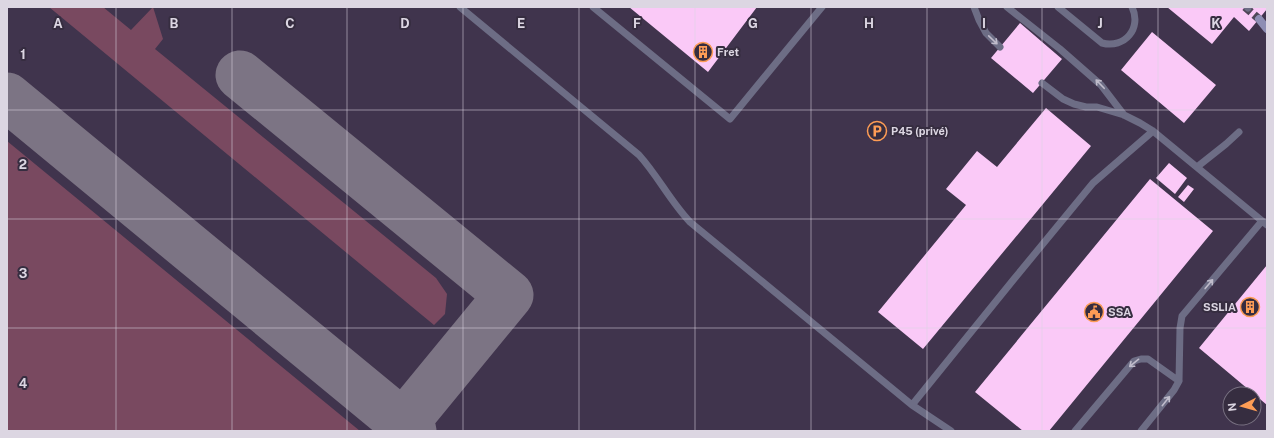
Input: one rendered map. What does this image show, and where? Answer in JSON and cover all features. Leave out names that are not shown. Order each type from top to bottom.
[{"type":"street","points":[[1258,19],[1267,29]]},
{"type":"lane","points":[[460,7],[639,155],[650,167],[678,210],[690,222],[912,405],[951,431]]},
{"type":"lane","points":[[593,7],[730,119],[822,7]]},
{"type":"lane","points":[[974,7],[986,33],[1000,47]]},
{"type":"lane","points":[[1007,7],[1060,49],[1101,85],[1124,115]]},
{"type":"lane","points":[[1058,7],[1102,43],[1110,45],[1119,43],[1129,37],[1135,25],[1135,14],[1132,7]]},
{"type":"lane","points":[[1042,83],[1063,99],[1074,104],[1097,107],[1124,115],[1153,131],[1264,223],[1182,316],[1180,328],[1178,381],[1174,390],[1141,431]]},
{"type":"lane","points":[[912,405],[1093,182],[1153,131]]},
{"type":"lane","points":[[1197,167],[1239,132]]},
{"type":"lane","points":[[1075,431],[1134,361],[1141,359],[1148,360],[1178,381]]},
{"type":"shaded area","points":[[7,7],[1267,7],[1267,431],[7,431]]},
{"type":"shaded area","points":[[49,7],[103,7],[131,30],[153,7],[163,39],[155,49],[436,278],[447,294],[445,314],[434,325]]},
{"type":"shaded area","points":[[7,141],[360,431],[7,431]]},
{"type":"building","name":"Fret","points":[[629,7],[757,7],[708,72]]},
{"type":"building","points":[[1167,7],[1267,7],[1267,9],[1249,31],[1234,17],[1212,44]]},
{"type":"building","points":[[1020,23],[1062,59],[1033,93],[991,58]]},
{"type":"building","points":[[1152,32],[1216,85],[1184,123],[1121,70]]},
{"type":"building","points":[[1046,108],[1091,146],[923,349],[878,312],[966,205],[946,189],[977,151],[997,167]]},
{"type":"building","points":[[1169,163],[1187,178],[1175,194],[1156,178]]},
{"type":"building","name":"SSA","points":[[1150,179],[1213,231],[1049,431],[1023,431],[975,392]]},
{"type":"building","points":[[1188,185],[1194,189],[1184,202],[1178,197]]},
{"type":"building","name":"SSLIA","points":[[1267,265],[1267,405],[1262,401],[1262,386],[1244,386],[1199,348]]},
{"type":"taxiway","points":[[240,75],[509,295],[403,424]]},
{"type":"taxiway","points":[[7,97],[412,431]]},
{"type":"tunnel","points":[[1245,7],[1259,19]]},
{"type":"place","name":"Fret","points":[[703,52]]},
{"type":"place","name":"P45 (privé)","points":[[877,131]]},
{"type":"place","name":"SSLIA","points":[[1250,307]]},
{"type":"place","name":"SSA","points":[[1094,312]]}]
